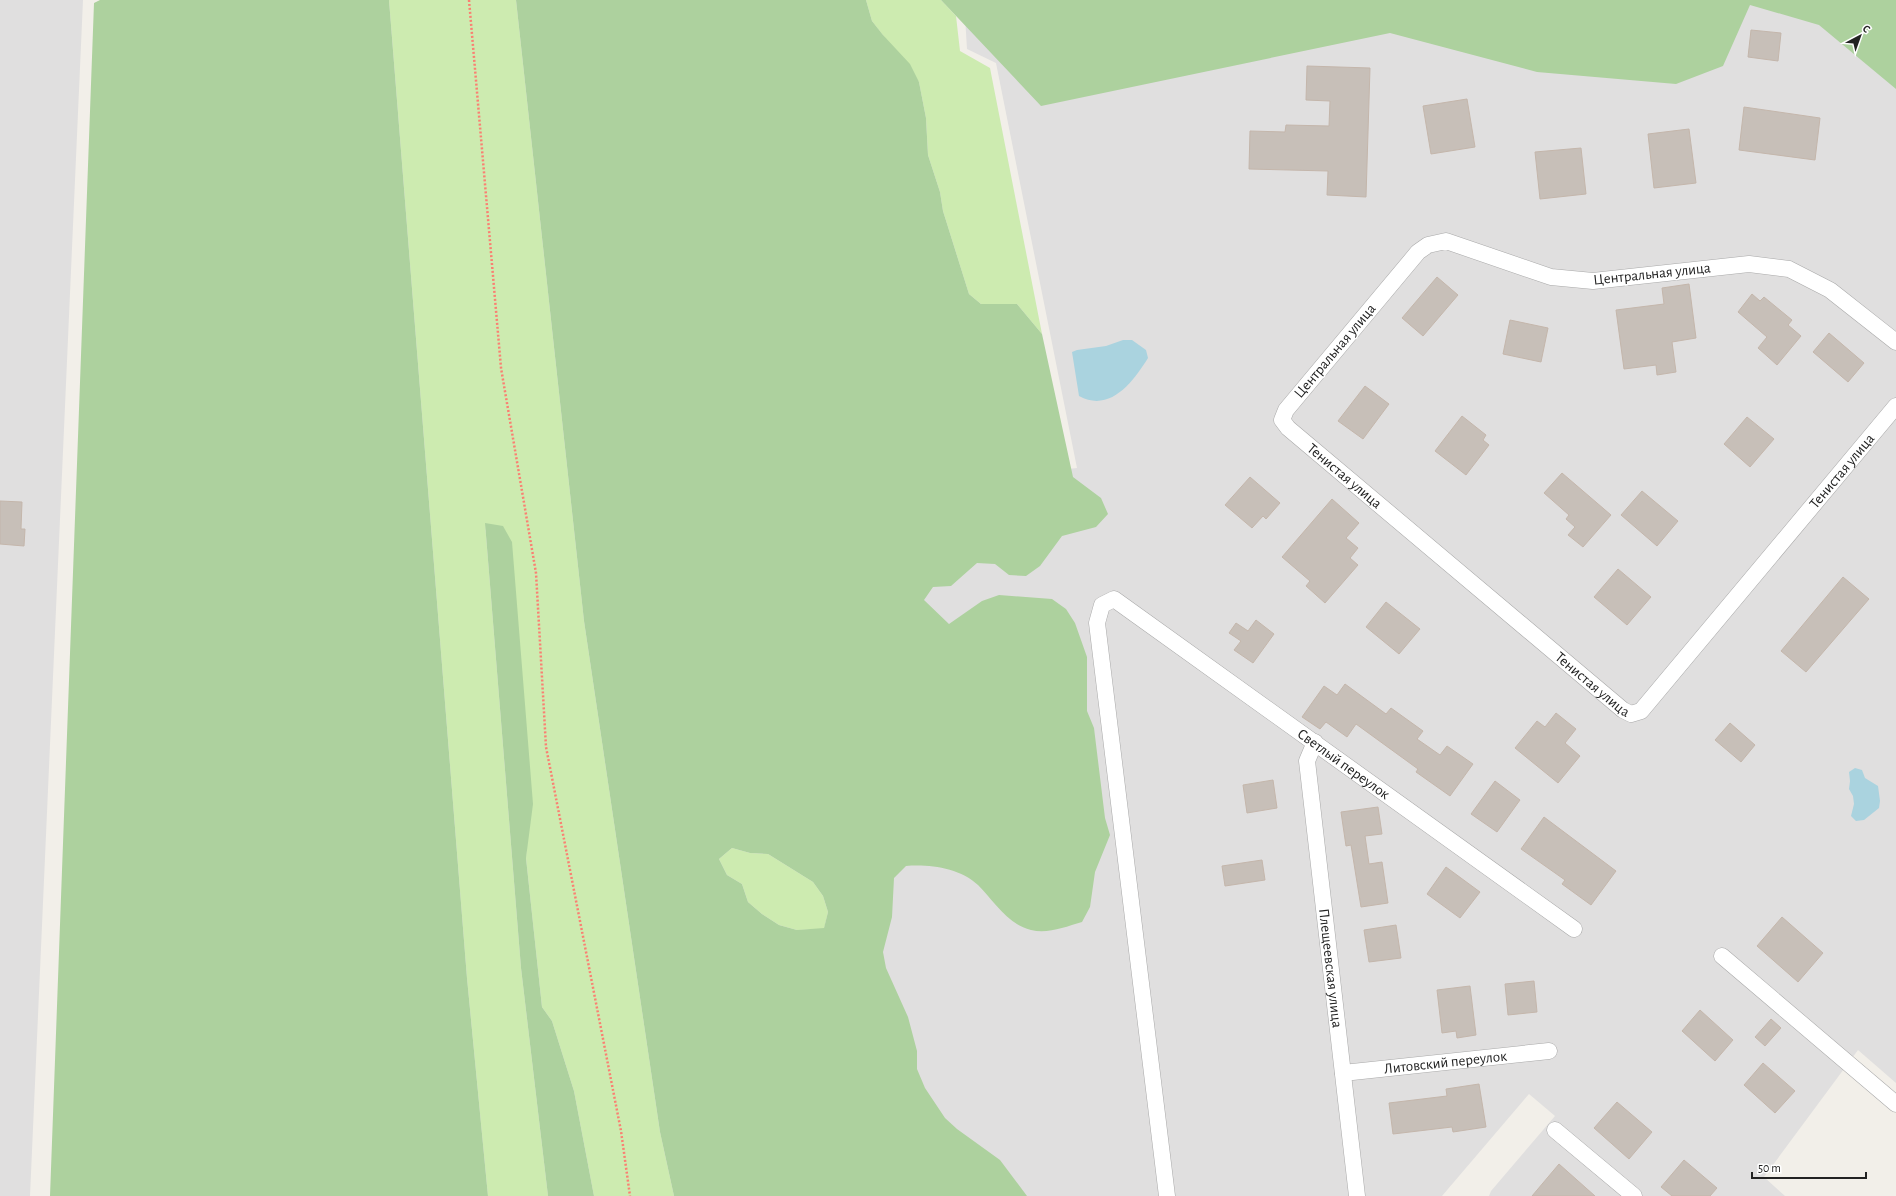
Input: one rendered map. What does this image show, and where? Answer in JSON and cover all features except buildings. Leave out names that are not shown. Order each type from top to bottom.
[{"type":"street","name":"Центральная улица","points":[[1282,420],[1286,410],[1418,252],[1428,245],[1446,241],[1551,276],[1593,281],[1749,264],[1789,269],[1830,290],[1896,342]]},
{"type":"street","name":"Тенистая улица","points":[[1282,420],[1288,428],[1623,710],[1631,714],[1641,711],[1896,406]]},
{"type":"street","name":"Светлый переулок","points":[[1167,1196],[1097,623],[1102,605],[1114,598],[1574,929]]},
{"type":"street","name":"Плещеевская улица","points":[[1315,742],[1307,761],[1357,1196]]},
{"type":"street","points":[[1722,956],[1896,1104]]},
{"type":"street","name":"Литовский переулок","points":[[1343,1073],[1549,1051]]},
{"type":"street","points":[[1556,1130],[1634,1196]]},
{"type":"path","points":[[469,0],[501,368],[536,573],[546,746],[621,1131],[630,1196]]},
{"type":"shaded area","points":[[0,0],[83,0],[30,1196],[0,1196]]},
{"type":"shaded area","points":[[964,0],[1807,0],[1896,73],[1896,1083],[1858,1050],[1764,1177],[1785,1196],[1489,1196],[1491,1191],[1555,1116],[1529,1094],[1442,1196],[863,1196],[788,500],[1077,468],[996,63],[967,49]]},
{"type":"green space","points":[[100,0],[389,0],[467,978],[488,1196],[50,1196],[94,3]]},
{"type":"green space","points":[[389,0],[516,0],[584,621],[660,1132],[674,1196],[594,1196],[574,1091],[552,1021],[542,1007],[526,858],[527,841],[485,523],[521,968],[548,1196],[488,1196],[467,978]]},
{"type":"green space","points":[[516,0],[866,0],[872,21],[910,64],[919,82],[926,118],[928,155],[940,192],[943,211],[969,294],[981,304],[1017,304],[1042,334],[1073,477],[1101,498],[1108,514],[1096,527],[1062,536],[1040,566],[1026,576],[1009,575],[995,564],[977,563],[951,586],[933,587],[924,600],[949,624],[982,601],[999,595],[1052,599],[1066,609],[1075,623],[1087,657],[1087,711],[1094,728],[1105,818],[1110,835],[1095,872],[1090,907],[1082,922],[1050,931],[1031,930],[1015,923],[971,879],[944,868],[906,866],[894,878],[892,917],[883,952],[886,968],[908,1017],[917,1051],[917,1069],[925,1088],[945,1118],[957,1129],[1000,1160],[1027,1196],[674,1196],[660,1132],[584,621]],"holes":[[[732,848],[750,853],[768,854],[813,882],[823,896],[828,912],[824,928],[797,930],[779,925],[762,914],[748,902],[742,884],[727,875],[719,859]]]},
{"type":"green space","points":[[866,0],[941,0],[956,16],[960,51],[990,68],[1042,334],[1017,304],[981,304],[969,294],[943,211],[940,192],[928,155],[926,118],[919,82],[872,21]]},
{"type":"green space","points":[[941,0],[1896,0],[1896,89],[1819,25],[1750,5],[1723,66],[1676,84],[1537,72],[1390,33],[1041,106]]},
{"type":"green space","points":[[485,523],[503,526],[512,542],[533,804],[526,858],[542,1007],[552,1021],[574,1091],[594,1196],[548,1196],[521,968]]},
{"type":"green space","points":[[732,848],[750,853],[768,854],[813,882],[823,896],[828,912],[824,929],[797,930],[779,925],[762,914],[748,902],[742,884],[727,875],[719,859]]},
{"type":"water","points":[[1123,340],[1132,340],[1146,350],[1148,358],[1128,385],[1110,398],[1101,401],[1090,400],[1079,396],[1072,352],[1106,346]]},
{"type":"water","points":[[1855,768],[1862,770],[1865,778],[1878,786],[1880,801],[1879,808],[1864,820],[1856,821],[1851,816],[1854,804],[1853,796],[1849,789],[1849,772]]}]
